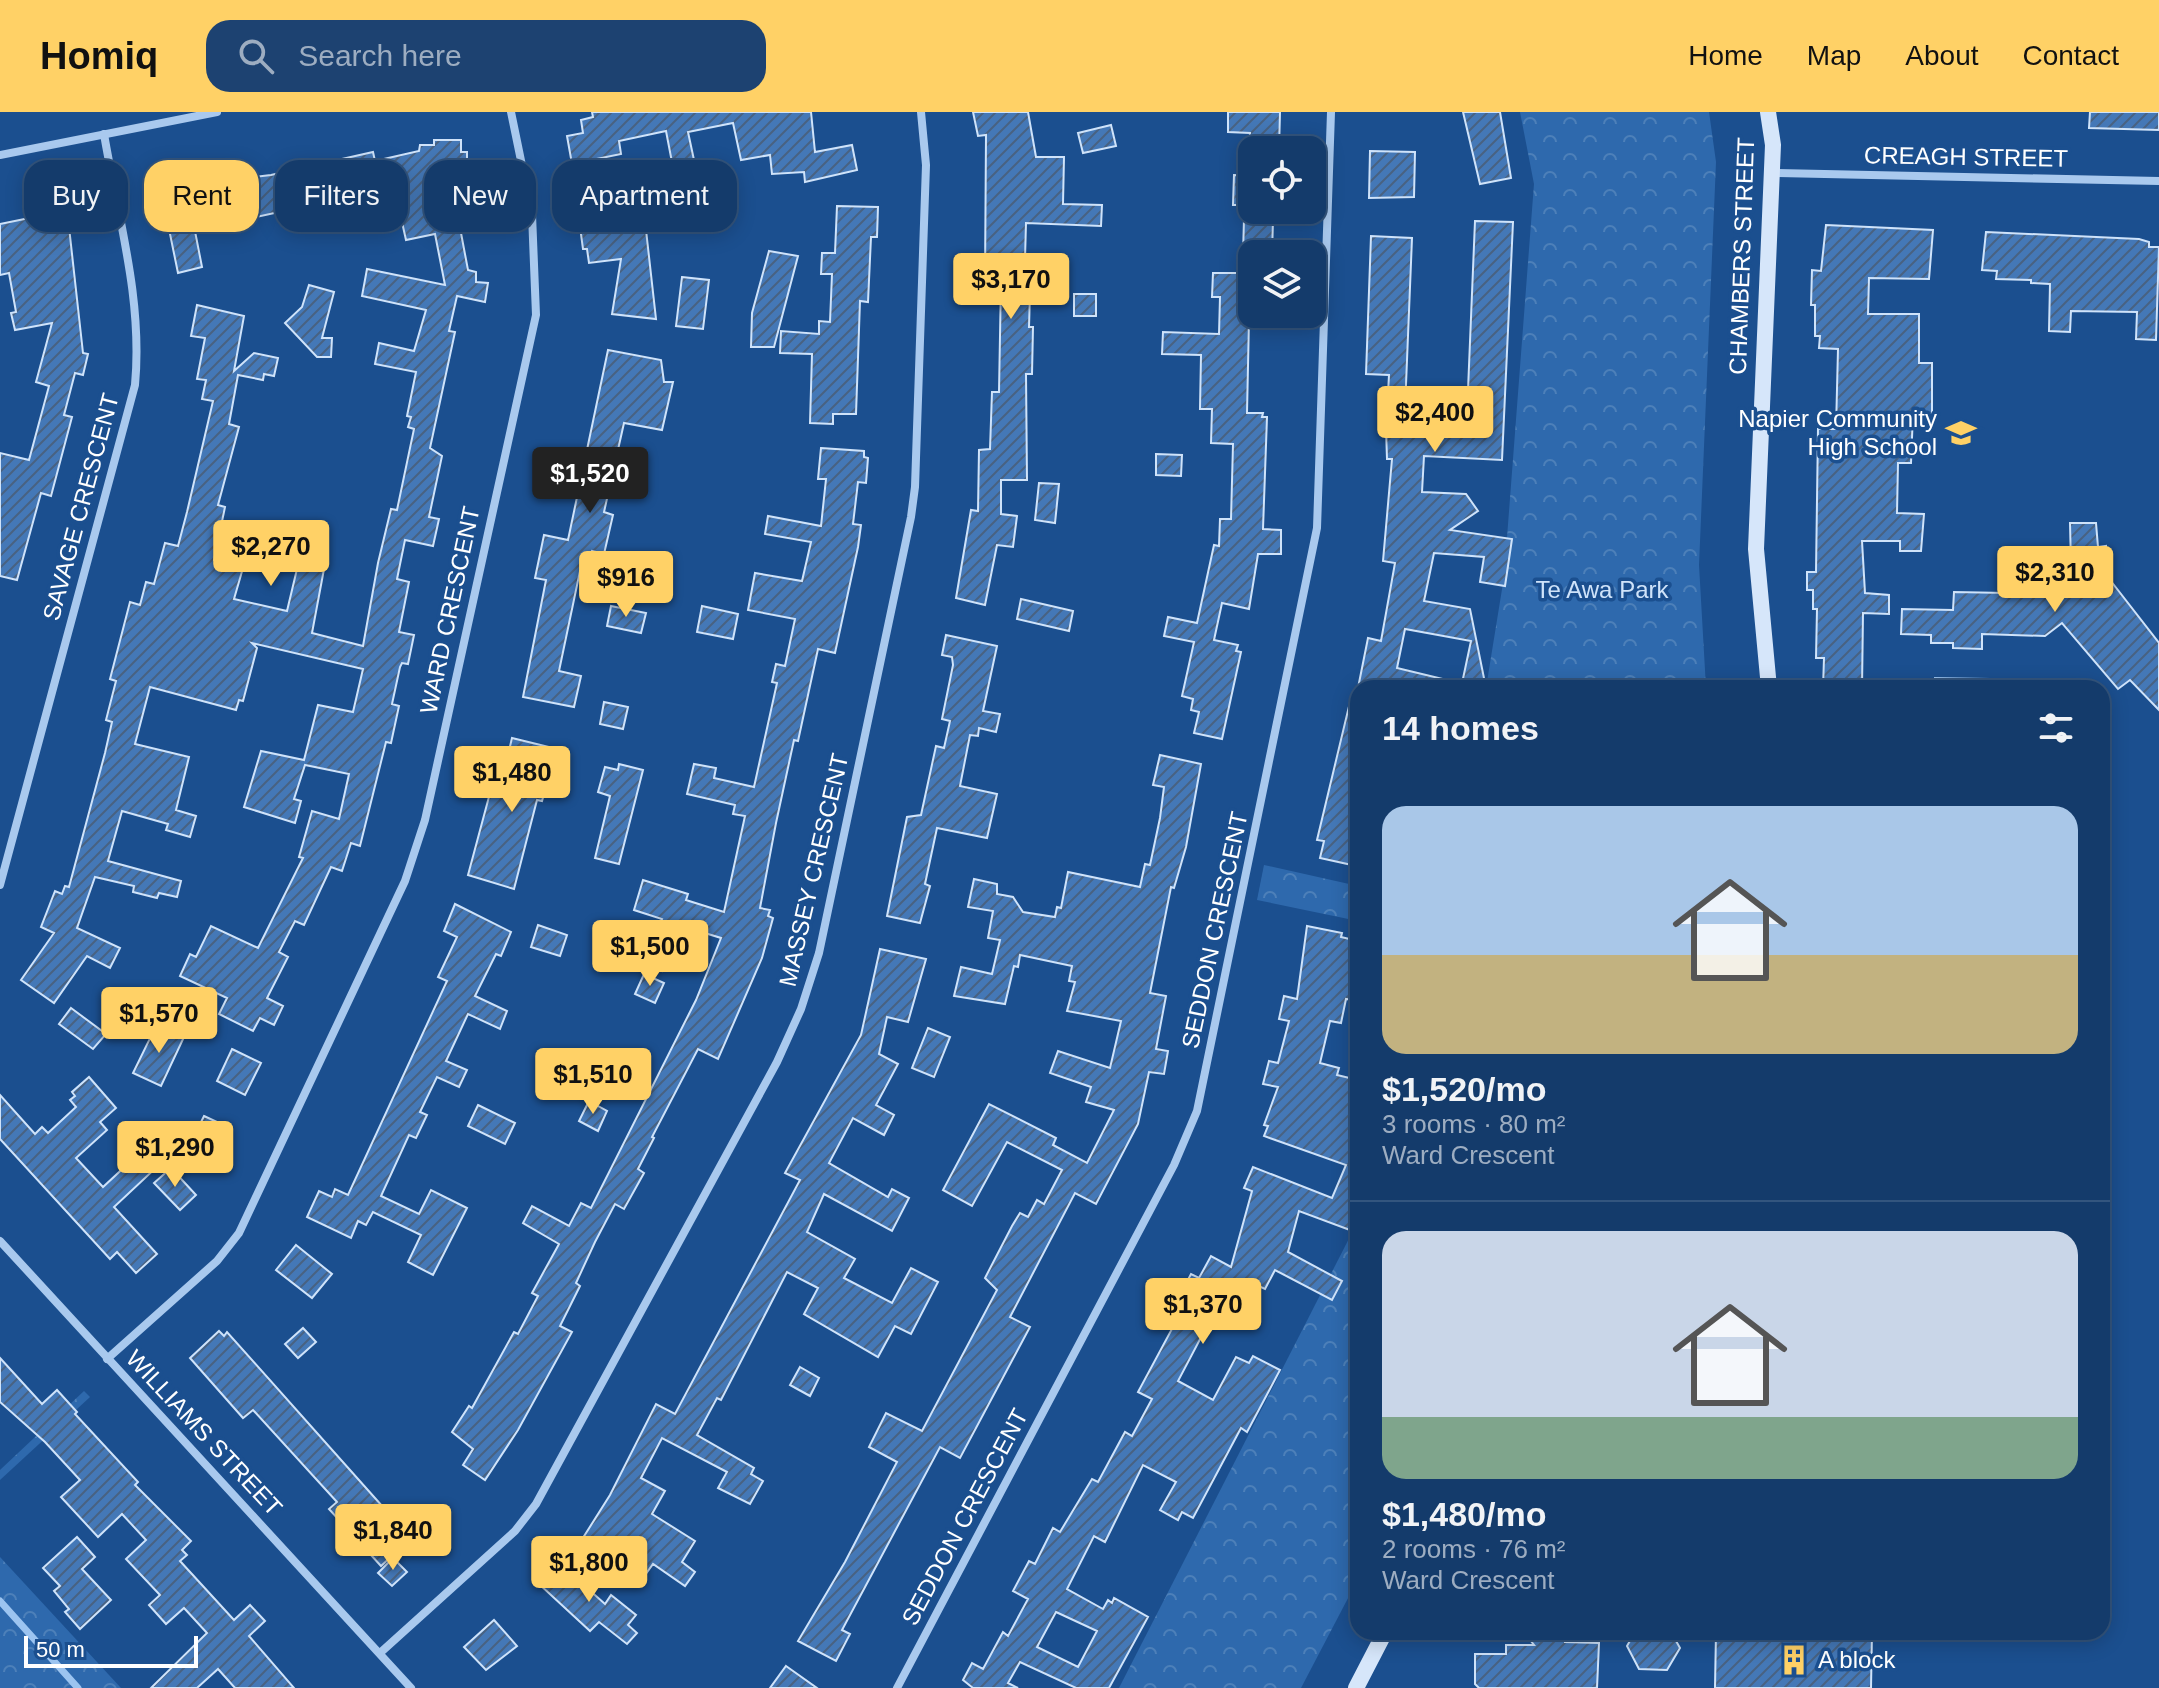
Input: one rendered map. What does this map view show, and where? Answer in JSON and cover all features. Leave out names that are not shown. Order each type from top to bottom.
[{"type":"main road","name":"CHAMBERS STREET","points":[[1768,112],[1772,173],[1756,549],[1768,680]]},
{"type":"main road","points":[[1356,1688],[1381,1640]]},
{"type":"street","points":[[0,155],[217,112]]},
{"type":"street","name":"WARD CRESCENT","points":[[107,1359],[217,1261],[239,1233],[418,849],[536,315],[532,214],[511,112]]},
{"type":"street","name":"MASSEY CRESCENT","points":[[380,1653],[515,1531],[536,1504],[777,1062],[801,1009],[843,847],[913,502],[926,165],[921,112]]},
{"type":"street","name":"SEDDON CRESCENT","points":[[897,1688],[1161,1191],[1197,1111],[1317,528],[1331,112]]},
{"type":"street","name":"SAVAGE CRESCENT","points":[[0,885],[135,385],[139,337],[104,134]]},
{"type":"street","name":"CREAGH STREET","points":[[1772,173],[2159,181]]},
{"type":"street","name":"WILLIAMS STREET","points":[[0,1241],[411,1688]]},
{"type":"green space","name":"Te Awa Park","points":[[1520,112],[1709,112],[1716,162],[1699,565],[1706,680],[1487,680],[1504,577],[1534,184]]},
{"type":"green space","points":[[1264,865],[1350,884],[1350,919],[1257,900]]},
{"type":"green space","points":[[1350,1237],[1350,1594],[1301,1688],[1119,1688]]},
{"type":"green space","points":[[84,1391],[90,1397],[0,1480],[0,1470]]},
{"type":"green space","points":[[0,1557],[121,1688],[0,1688]]},
{"type":"water","points":[[1935,678],[1989,679],[1989,680]]},
{"type":"building","points":[[592,112],[811,112],[815,152],[852,145],[857,170],[805,182],[804,172],[772,174],[770,155],[741,160],[733,123],[688,132],[694,160],[672,160],[666,131],[619,141],[621,154],[592,160],[571,160],[567,136],[583,133],[581,120],[593,117]]},
{"type":"building","points":[[973,112],[1028,112],[1036,157],[1064,157],[1063,204],[1102,205],[1101,226],[1026,223],[1025,259],[1031,259],[1029,327],[1033,327],[1032,374],[1026,374],[1027,480],[1001,480],[1001,514],[1017,516],[1013,547],[997,545],[985,605],[956,598],[971,510],[978,511],[979,450],[990,449],[992,392],[999,392],[1001,280],[985,280],[986,135],[978,136]]},
{"type":"building","points":[[1228,112],[1280,112],[1279,136],[1228,132]]},
{"type":"building","points":[[1463,112],[1500,112],[1511,178],[1480,184]]},
{"type":"building","points":[[2090,112],[2159,112],[2159,130],[2089,128]]},
{"type":"building","points":[[1111,125],[1116,146],[1083,153],[1078,133]]},
{"type":"building","points":[[434,140],[461,140],[461,152],[467,152],[467,160],[424,160],[424,232],[466,232],[461,233],[468,270],[476,272],[476,282],[488,283],[485,302],[457,296],[449,331],[455,332],[430,448],[442,456],[429,517],[439,519],[433,546],[405,540],[397,579],[409,582],[399,632],[414,635],[408,664],[402,663],[400,667],[392,704],[399,706],[391,743],[386,742],[360,846],[351,843],[342,871],[331,867],[304,925],[295,921],[279,952],[288,957],[267,998],[283,1006],[274,1025],[260,1018],[253,1031],[219,1014],[227,998],[180,976],[190,954],[196,957],[211,926],[258,948],[303,858],[299,857],[312,811],[339,819],[349,774],[305,765],[294,799],[301,801],[295,823],[244,807],[261,751],[304,760],[318,705],[353,712],[363,669],[252,643],[257,648],[243,701],[239,700],[236,710],[150,687],[135,744],[189,757],[176,810],[196,816],[190,837],[166,830],[168,824],[122,811],[108,861],[181,881],[177,897],[159,893],[157,898],[133,892],[134,886],[95,877],[77,928],[120,948],[110,968],[87,956],[54,1003],[21,980],[54,933],[41,927],[55,891],[62,894],[65,886],[69,887],[112,722],[106,720],[116,681],[110,679],[130,602],[140,605],[146,582],[154,584],[165,543],[178,546],[187,512],[213,401],[202,399],[206,380],[197,379],[205,338],[191,336],[197,305],[244,316],[234,371],[254,353],[278,358],[274,376],[264,374],[263,380],[238,375],[229,424],[239,427],[218,505],[225,507],[214,560],[243,568],[234,599],[287,611],[302,548],[327,553],[312,633],[363,646],[378,563],[391,509],[397,510],[414,429],[408,427],[411,417],[407,416],[416,372],[375,364],[379,343],[414,351],[426,310],[362,296],[367,269],[445,285],[435,234],[406,240],[408,160],[379,160],[419,151],[420,145],[434,145]]},
{"type":"building","points":[[1370,151],[1415,152],[1414,197],[1369,198]]},
{"type":"building","points":[[373,152],[375,160],[338,160]]},
{"type":"building","points":[[275,174],[275,213],[259,216],[259,176]]},
{"type":"building","points":[[1234,175],[1238,175],[1238,205],[1233,205]]},
{"type":"building","points":[[837,206],[878,207],[877,237],[871,237],[868,302],[860,301],[856,414],[833,414],[833,424],[810,423],[812,354],[780,353],[781,331],[819,334],[819,321],[830,322],[832,274],[821,274],[822,253],[835,253]]},
{"type":"building","points":[[24,219],[24,232],[70,232],[83,353],[88,354],[83,375],[75,373],[64,415],[72,417],[51,496],[41,493],[17,580],[0,576],[0,453],[29,460],[49,386],[36,382],[52,323],[15,330],[11,313],[16,312],[9,273],[0,275],[0,224]]},
{"type":"building","points":[[1475,221],[1513,222],[1502,460],[1424,456],[1422,492],[1466,494],[1478,511],[1450,530],[1512,539],[1505,586],[1480,582],[1484,557],[1434,553],[1424,601],[1470,609],[1484,680],[1463,680],[1471,641],[1405,629],[1397,668],[1447,680],[1360,680],[1368,638],[1381,641],[1395,563],[1383,561],[1392,459],[1387,459],[1389,375],[1366,374],[1371,236],[1412,238],[1405,409],[1423,409],[1422,429],[1481,430],[1482,390],[1468,390]]},
{"type":"building","points":[[1244,224],[1273,224],[1272,240],[1243,240]]},
{"type":"building","points":[[1826,225],[1933,230],[1929,279],[1869,278],[1868,314],[1919,314],[1919,363],[1932,363],[1932,414],[1913,413],[1911,463],[1898,463],[1897,513],[1924,514],[1921,551],[1900,551],[1900,541],[1862,541],[1865,593],[1889,595],[1889,614],[1863,613],[1862,680],[1823,680],[1824,658],[1816,658],[1817,609],[1813,609],[1813,590],[1807,590],[1807,572],[1816,572],[1818,429],[1836,429],[1838,349],[1819,348],[1820,336],[1815,336],[1815,305],[1811,305],[1812,270],[1821,271]]},
{"type":"building","points":[[170,232],[195,232],[202,267],[178,273]]},
{"type":"building","points":[[581,232],[646,232],[656,319],[612,314],[621,259],[589,263],[587,249],[583,249]]},
{"type":"building","points":[[1986,232],[2139,239],[2149,242],[2149,247],[2159,247],[2156,340],[2136,339],[2137,312],[2071,311],[2070,332],[2049,331],[2050,284],[1996,279],[1997,271],[1982,270]]},
{"type":"building","points":[[769,251],[798,256],[774,347],[751,347],[752,313]]},
{"type":"building","points":[[1213,273],[1238,273],[1238,328],[1249,328],[1247,413],[1263,413],[1262,417],[1267,417],[1263,529],[1281,530],[1281,554],[1258,554],[1249,609],[1222,603],[1214,640],[1238,645],[1236,651],[1241,652],[1222,739],[1194,733],[1199,712],[1191,710],[1193,699],[1182,696],[1194,642],[1164,636],[1168,617],[1197,623],[1214,545],[1219,546],[1220,519],[1231,519],[1233,444],[1211,443],[1212,409],[1200,409],[1201,355],[1162,354],[1163,332],[1219,334],[1220,297],[1212,297]]},
{"type":"building","points":[[682,277],[709,280],[703,329],[676,326]]},
{"type":"building","points":[[309,285],[334,292],[322,338],[332,338],[331,357],[317,357],[285,323],[302,307]]},
{"type":"building","points":[[1074,294],[1096,294],[1096,316],[1074,316]]},
{"type":"building","points":[[608,350],[661,360],[664,382],[673,382],[662,430],[624,423],[604,512],[613,515],[604,554],[592,551],[587,572],[580,571],[559,671],[581,676],[574,707],[523,697],[546,580],[535,578],[544,535],[568,540]]},
{"type":"building","points":[[821,448],[864,451],[864,457],[868,458],[866,483],[858,482],[853,524],[861,525],[835,653],[818,649],[798,741],[794,740],[760,908],[770,910],[768,916],[773,918],[762,958],[718,1059],[698,1049],[638,1169],[644,1173],[624,1209],[615,1204],[576,1283],[580,1286],[560,1326],[572,1332],[518,1430],[485,1480],[463,1465],[473,1449],[452,1432],[469,1406],[472,1408],[514,1332],[518,1334],[538,1296],[532,1293],[559,1244],[523,1223],[532,1206],[569,1226],[581,1203],[591,1208],[696,1000],[721,938],[682,926],[662,971],[643,963],[662,919],[634,910],[643,880],[688,894],[686,900],[724,912],[745,816],[733,814],[735,805],[687,794],[694,764],[716,768],[714,778],[754,787],[777,683],[772,682],[776,664],[785,666],[795,619],[748,610],[755,573],[802,581],[811,542],[765,534],[768,516],[821,526],[826,479],[818,479]]},
{"type":"building","points":[[1156,454],[1182,455],[1181,476],[1156,475]]},
{"type":"building","points":[[1039,483],[1059,484],[1055,523],[1035,520]]},
{"type":"building","points":[[2070,523],[2096,523],[2098,547],[2106,546],[2107,576],[2159,643],[2159,710],[2130,680],[2118,689],[2062,623],[2045,636],[1982,634],[1982,649],[1953,648],[1953,643],[1931,643],[1931,635],[1901,634],[1902,609],[1953,610],[1954,592],[2007,593],[2007,564],[2071,565]]},
{"type":"building","points":[[1021,599],[1073,611],[1069,631],[1017,619]]},
{"type":"building","points":[[611,606],[646,613],[641,633],[607,626]]},
{"type":"building","points":[[702,606],[738,614],[733,639],[697,632]]},
{"type":"building","points":[[946,635],[997,646],[983,711],[1000,714],[996,732],[979,728],[978,736],[970,735],[960,786],[997,794],[987,838],[937,828],[925,884],[930,886],[920,923],[887,916],[907,817],[921,815],[936,746],[944,748],[950,721],[942,719],[953,665],[952,657],[942,655]]},
{"type":"building","points":[[604,702],[628,707],[623,729],[600,724]]},
{"type":"building","points":[[1350,702],[1350,865],[1320,858],[1324,841],[1317,840]]},
{"type":"building","points":[[512,738],[557,749],[542,801],[537,800],[514,889],[468,875],[490,793],[499,793]]},
{"type":"building","points":[[1160,755],[1201,764],[1186,847],[1174,888],[1171,887],[1150,993],[1166,996],[1156,1049],[1168,1051],[1164,1074],[1149,1072],[1138,1124],[1096,1204],[1075,1193],[1010,1317],[1030,1327],[960,1458],[940,1447],[842,1630],[850,1634],[836,1661],[798,1641],[845,1562],[897,1462],[869,1447],[886,1413],[922,1431],[997,1290],[985,1278],[1012,1226],[1020,1213],[1028,1217],[1037,1200],[1044,1204],[1062,1170],[1007,1142],[972,1206],[943,1190],[989,1104],[1056,1138],[1053,1145],[1087,1163],[1114,1110],[1086,1102],[1091,1087],[1050,1073],[1058,1051],[1110,1068],[1121,1021],[1067,1011],[1075,982],[1069,981],[1072,966],[1020,955],[1018,967],[1014,966],[1005,1004],[954,996],[961,967],[992,974],[1000,940],[988,938],[993,911],[968,907],[974,879],[997,884],[997,894],[1013,897],[1023,912],[1055,917],[1057,907],[1061,908],[1068,872],[1140,887],[1145,864],[1150,865],[1160,818],[1164,787],[1153,785]]},
{"type":"building","points":[[619,764],[643,770],[619,864],[595,858],[610,796],[598,792],[605,767],[618,770]]},
{"type":"building","points":[[455,904],[511,932],[501,956],[496,954],[475,996],[507,1011],[500,1029],[468,1014],[446,1061],[467,1070],[459,1087],[437,1077],[420,1112],[427,1115],[416,1138],[409,1135],[381,1196],[419,1214],[431,1190],[467,1208],[433,1275],[408,1262],[421,1235],[373,1212],[366,1225],[358,1221],[351,1238],[307,1217],[319,1191],[332,1197],[335,1189],[348,1195],[447,981],[438,977],[457,937],[444,931]]},
{"type":"building","points":[[538,925],[567,935],[560,956],[531,947]]},
{"type":"building","points":[[1307,926],[1342,933],[1341,937],[1350,939],[1350,1000],[1346,999],[1341,1023],[1330,1021],[1320,1063],[1339,1068],[1337,1075],[1350,1078],[1350,1230],[1299,1211],[1288,1252],[1342,1281],[1332,1300],[1275,1270],[1265,1289],[1252,1283],[1234,1315],[1217,1307],[1178,1381],[1213,1400],[1236,1357],[1249,1363],[1253,1356],[1280,1370],[1247,1432],[1241,1428],[1193,1518],[1182,1512],[1178,1520],[1160,1510],[1176,1482],[1143,1465],[1105,1542],[1094,1536],[1067,1589],[1103,1609],[1108,1600],[1112,1603],[1114,1598],[1148,1617],[1109,1688],[1076,1688],[1020,1662],[1008,1683],[1018,1688],[973,1688],[963,1680],[972,1663],[983,1669],[1003,1632],[1008,1636],[1028,1599],[1013,1591],[1029,1561],[1035,1564],[1053,1528],[1060,1532],[1092,1479],[1098,1482],[1125,1432],[1132,1436],[1152,1399],[1138,1392],[1173,1327],[1165,1323],[1191,1274],[1199,1278],[1211,1256],[1231,1267],[1252,1191],[1244,1188],[1253,1167],[1332,1198],[1346,1165],[1264,1136],[1268,1126],[1264,1125],[1278,1087],[1263,1084],[1269,1061],[1278,1063],[1289,1021],[1279,1019],[1284,996],[1297,999]],"holes":[[[1056,1612],[1097,1631],[1078,1667],[1037,1647]]]},
{"type":"building","points":[[880,949],[926,959],[908,1022],[887,1017],[879,1054],[898,1064],[876,1105],[894,1115],[884,1135],[853,1118],[829,1163],[888,1197],[892,1189],[909,1198],[892,1231],[824,1194],[807,1232],[855,1259],[844,1278],[892,1303],[911,1268],[938,1282],[911,1334],[895,1326],[878,1357],[804,1314],[818,1288],[787,1272],[721,1400],[717,1398],[697,1435],[754,1468],[751,1474],[763,1481],[750,1504],[718,1488],[727,1472],[662,1438],[641,1478],[665,1491],[652,1514],[695,1541],[682,1562],[695,1572],[685,1586],[653,1564],[640,1582],[581,1541],[610,1495],[656,1404],[675,1414],[800,1180],[785,1173],[861,1035]]},
{"type":"building","points":[[644,974],[664,983],[655,1003],[635,994]]},
{"type":"building","points":[[71,1008],[106,1034],[93,1049],[59,1024]]},
{"type":"building","points":[[157,1024],[184,1037],[161,1086],[133,1073]]},
{"type":"building","points":[[928,1028],[950,1037],[934,1077],[912,1068]]},
{"type":"building","points":[[232,1049],[261,1063],[245,1095],[217,1081]]},
{"type":"building","points":[[89,1077],[116,1108],[100,1122],[107,1130],[76,1158],[103,1187],[145,1148],[160,1164],[114,1207],[157,1254],[136,1273],[117,1252],[110,1259],[0,1139],[0,1095],[35,1134],[42,1127],[48,1133],[76,1107],[70,1100],[75,1096],[72,1092]]},
{"type":"building","points":[[589,1101],[607,1111],[598,1131],[579,1121]]},
{"type":"building","points":[[478,1105],[515,1123],[505,1144],[468,1126]]},
{"type":"building","points":[[204,1116],[230,1128],[212,1165],[186,1152]]},
{"type":"building","points":[[171,1168],[196,1195],[180,1210],[154,1183]]},
{"type":"building","points":[[296,1245],[332,1274],[312,1298],[276,1270]]},
{"type":"building","points":[[303,1328],[316,1342],[298,1358],[285,1344]]},
{"type":"building","points":[[219,1331],[224,1336],[227,1332],[391,1516],[399,1509],[419,1531],[381,1566],[329,1509],[337,1502],[253,1410],[243,1418],[190,1358]]},
{"type":"building","points":[[0,1358],[42,1404],[57,1390],[77,1412],[75,1414],[138,1482],[135,1485],[191,1541],[182,1550],[187,1555],[180,1561],[234,1620],[250,1605],[265,1621],[249,1636],[294,1688],[235,1688],[218,1669],[197,1688],[151,1688],[207,1633],[184,1608],[166,1624],[149,1605],[160,1595],[126,1559],[146,1540],[122,1514],[98,1537],[61,1497],[80,1480],[45,1442],[0,1402]]},
{"type":"building","points":[[800,1367],[819,1378],[810,1396],[790,1385]]},
{"type":"building","points":[[77,1537],[95,1557],[82,1569],[111,1600],[80,1629],[65,1612],[69,1609],[54,1591],[60,1586],[43,1568]]},
{"type":"building","points":[[393,1558],[407,1572],[392,1586],[378,1573]]},
{"type":"building","points":[[559,1563],[605,1604],[611,1595],[636,1615],[628,1625],[637,1633],[627,1644],[599,1622],[590,1631],[539,1584]]},
{"type":"building","points":[[494,1620],[517,1646],[486,1670],[464,1647]]},
{"type":"building","points":[[1530,1640],[1599,1643],[1597,1688],[1479,1688],[1475,1684],[1475,1654],[1506,1654],[1506,1645],[1534,1645]]},
{"type":"building","points":[[1630,1640],[1676,1640],[1680,1648],[1667,1670],[1639,1669],[1627,1646]]},
{"type":"building","name":"A block","points":[[1716,1640],[1872,1640],[1871,1688],[1715,1688]]},
{"type":"building","points":[[786,1666],[817,1688],[770,1688]]},
{"type":"waterway","points":[[0,1601],[78,1688]]},
{"type":"place","name":"Napier Community High School","points":[[1961,433]]},
{"type":"place","name":"A block","points":[[1794,1660]]}]
